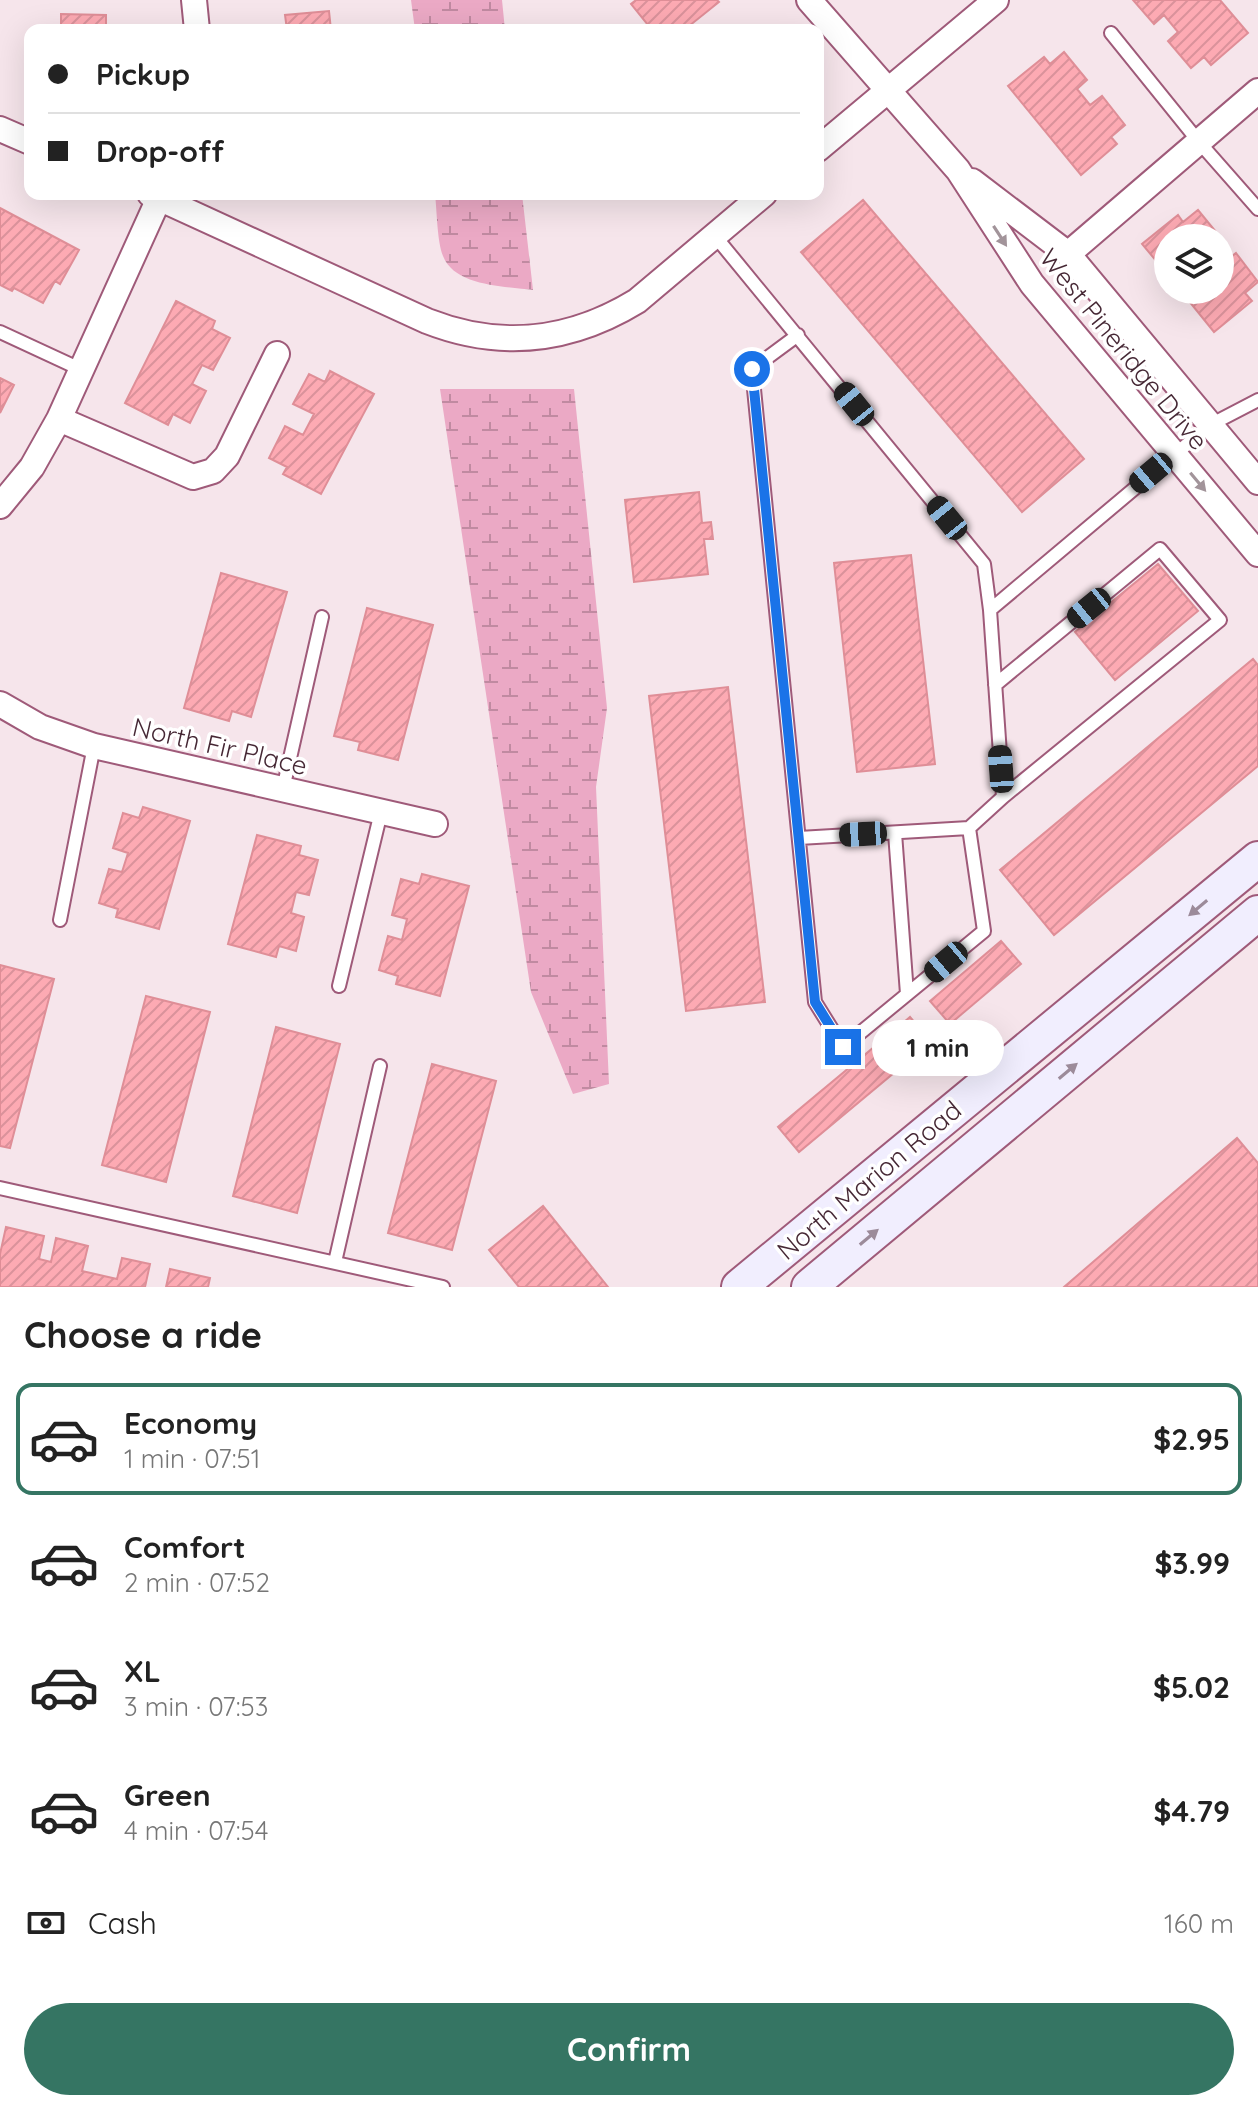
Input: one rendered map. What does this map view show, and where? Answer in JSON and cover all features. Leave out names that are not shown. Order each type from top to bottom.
[{"type":"main road","name":"North Marion Road","points":[[739,1287],[1258,859]]},
{"type":"main road","name":"North Marion Road","points":[[809,1287],[1258,913]]},
{"type":"street","points":[[194,0],[196,24]]},
{"type":"street","name":"West Pineridge Drive","points":[[809,0],[958,170],[1032,284],[1258,554]]},
{"type":"street","points":[[824,144],[996,0]]},
{"type":"street","points":[[1068,254],[1258,91]]},
{"type":"street","points":[[0,129],[24,139]]},
{"type":"street","name":"West Pineridge Drive","points":[[958,170],[1068,254],[1258,482]]},
{"type":"street","points":[[0,506],[32,467],[59,419],[155,200]]},
{"type":"street","points":[[168,200],[427,321],[455,332],[498,338],[546,337],[617,313],[637,301],[757,200]]},
{"type":"street","points":[[59,419],[193,477],[203,475],[213,471],[227,456],[277,354]]},
{"type":"street","name":"North Fir Place","points":[[0,704],[40,727],[94,746],[435,824]]},
{"type":"lane","points":[[1111,33],[1258,209]]},
{"type":"lane","points":[[715,236],[984,564],[1003,797]]},
{"type":"lane","points":[[0,332],[80,369]]},
{"type":"lane","points":[[798,335],[752,369],[815,1002],[843,1047],[984,931],[969,828]]},
{"type":"lane","points":[[990,610],[1210,425],[1258,400]]},
{"type":"lane","points":[[799,838],[969,828],[1220,620],[1160,549],[995,685]]},
{"type":"lane","points":[[283,789],[322,617]]},
{"type":"lane","points":[[60,920],[94,746]]},
{"type":"lane","points":[[339,986],[381,812]]},
{"type":"lane","points":[[895,833],[907,994]]},
{"type":"lane","points":[[335,1262],[380,1066]]},
{"type":"lane","points":[[0,1188],[443,1287]]},
{"type":"green space","points":[[411,0],[502,0],[504,24],[414,24]]},
{"type":"green space","points":[[436,200],[523,200],[533,290],[496,286],[458,274],[443,256]]},
{"type":"green space","points":[[440,389],[574,389],[607,708],[596,787],[609,1084],[573,1094],[531,992]]},
{"type":"building","points":[[636,0],[719,2],[692,24],[647,24],[631,4]]},
{"type":"building","points":[[1133,0],[1220,0],[1248,33],[1211,65],[1204,57],[1191,68],[1168,41],[1178,32],[1164,15],[1154,24]]},
{"type":"building","points":[[329,11],[330,24],[286,24],[285,15]]},
{"type":"building","points":[[61,14],[106,15],[106,24],[61,24]]},
{"type":"building","points":[[1064,52],[1087,80],[1077,89],[1090,105],[1102,96],[1125,125],[1111,137],[1117,144],[1081,175],[1008,86],[1044,57],[1050,64]]},
{"type":"building","points":[[863,200],[1084,459],[1022,512],[801,252]]},
{"type":"building","points":[[0,208],[79,250],[60,284],[55,281],[43,303],[14,288],[12,291],[0,285]]},
{"type":"building","points":[[1198,210],[1210,224],[1167,224],[1178,215],[1183,222]]},
{"type":"building","points":[[1154,234],[1154,258],[1142,244]]},
{"type":"building","points":[[1236,253],[1258,282],[1245,293],[1252,301],[1214,332],[1191,304],[1234,304]]},
{"type":"building","points":[[176,301],[215,321],[212,329],[230,338],[213,370],[202,365],[192,384],[206,391],[190,423],[173,414],[168,425],[125,403]]},
{"type":"building","points":[[330,371],[374,394],[321,494],[283,474],[287,467],[269,458],[285,426],[303,435],[314,414],[293,404],[309,374],[325,382]]},
{"type":"building","points":[[0,378],[14,385],[0,413]]},
{"type":"building","points":[[699,492],[702,523],[711,522],[713,539],[704,539],[708,574],[634,582],[625,500]]},
{"type":"building","points":[[911,555],[935,764],[857,772],[834,563]]},
{"type":"building","points":[[1158,564],[1198,611],[1115,680],[1075,632]]},
{"type":"building","points":[[221,573],[287,592],[251,717],[232,711],[229,721],[184,708]]},
{"type":"building","points":[[367,608],[433,625],[398,760],[358,750],[360,742],[334,736]]},
{"type":"building","points":[[1253,659],[1258,665],[1258,766],[1054,935],[1000,870]]},
{"type":"building","points":[[728,687],[765,1002],[686,1011],[649,696]]},
{"type":"building","points":[[143,807],[190,821],[159,929],[116,917],[118,909],[99,903],[109,869],[122,872],[128,853],[113,848],[123,813],[139,818]]},
{"type":"building","points":[[257,835],[301,846],[299,855],[318,860],[309,895],[296,892],[291,913],[304,917],[296,951],[279,946],[276,957],[228,944]]},
{"type":"building","points":[[422,874],[469,886],[440,996],[396,984],[398,976],[379,970],[388,936],[402,940],[407,919],[392,915],[401,879],[419,884]]},
{"type":"building","points":[[1001,941],[1021,964],[950,1024],[930,1001]]},
{"type":"building","points":[[0,965],[54,979],[10,1148],[0,1146]]},
{"type":"building","points":[[146,996],[210,1012],[166,1182],[102,1165]]},
{"type":"building","points":[[910,1017],[931,1042],[799,1152],[778,1127]]},
{"type":"building","points":[[276,1027],[340,1044],[297,1213],[233,1196]]},
{"type":"building","points":[[432,1064],[496,1081],[452,1250],[388,1233]]},
{"type":"building","points":[[1237,1138],[1258,1163],[1258,1287],[1064,1287]]},
{"type":"building","points":[[543,1206],[608,1287],[519,1287],[489,1250]]},
{"type":"building","points":[[6,1227],[44,1236],[39,1259],[51,1262],[56,1238],[88,1246],[82,1271],[117,1279],[122,1258],[150,1264],[145,1287],[0,1287],[0,1254]]},
{"type":"building","points":[[170,1269],[210,1278],[208,1287],[166,1287]]},
{"type":"route","points":[[752,369],[815,1002],[843,1047]]}]
